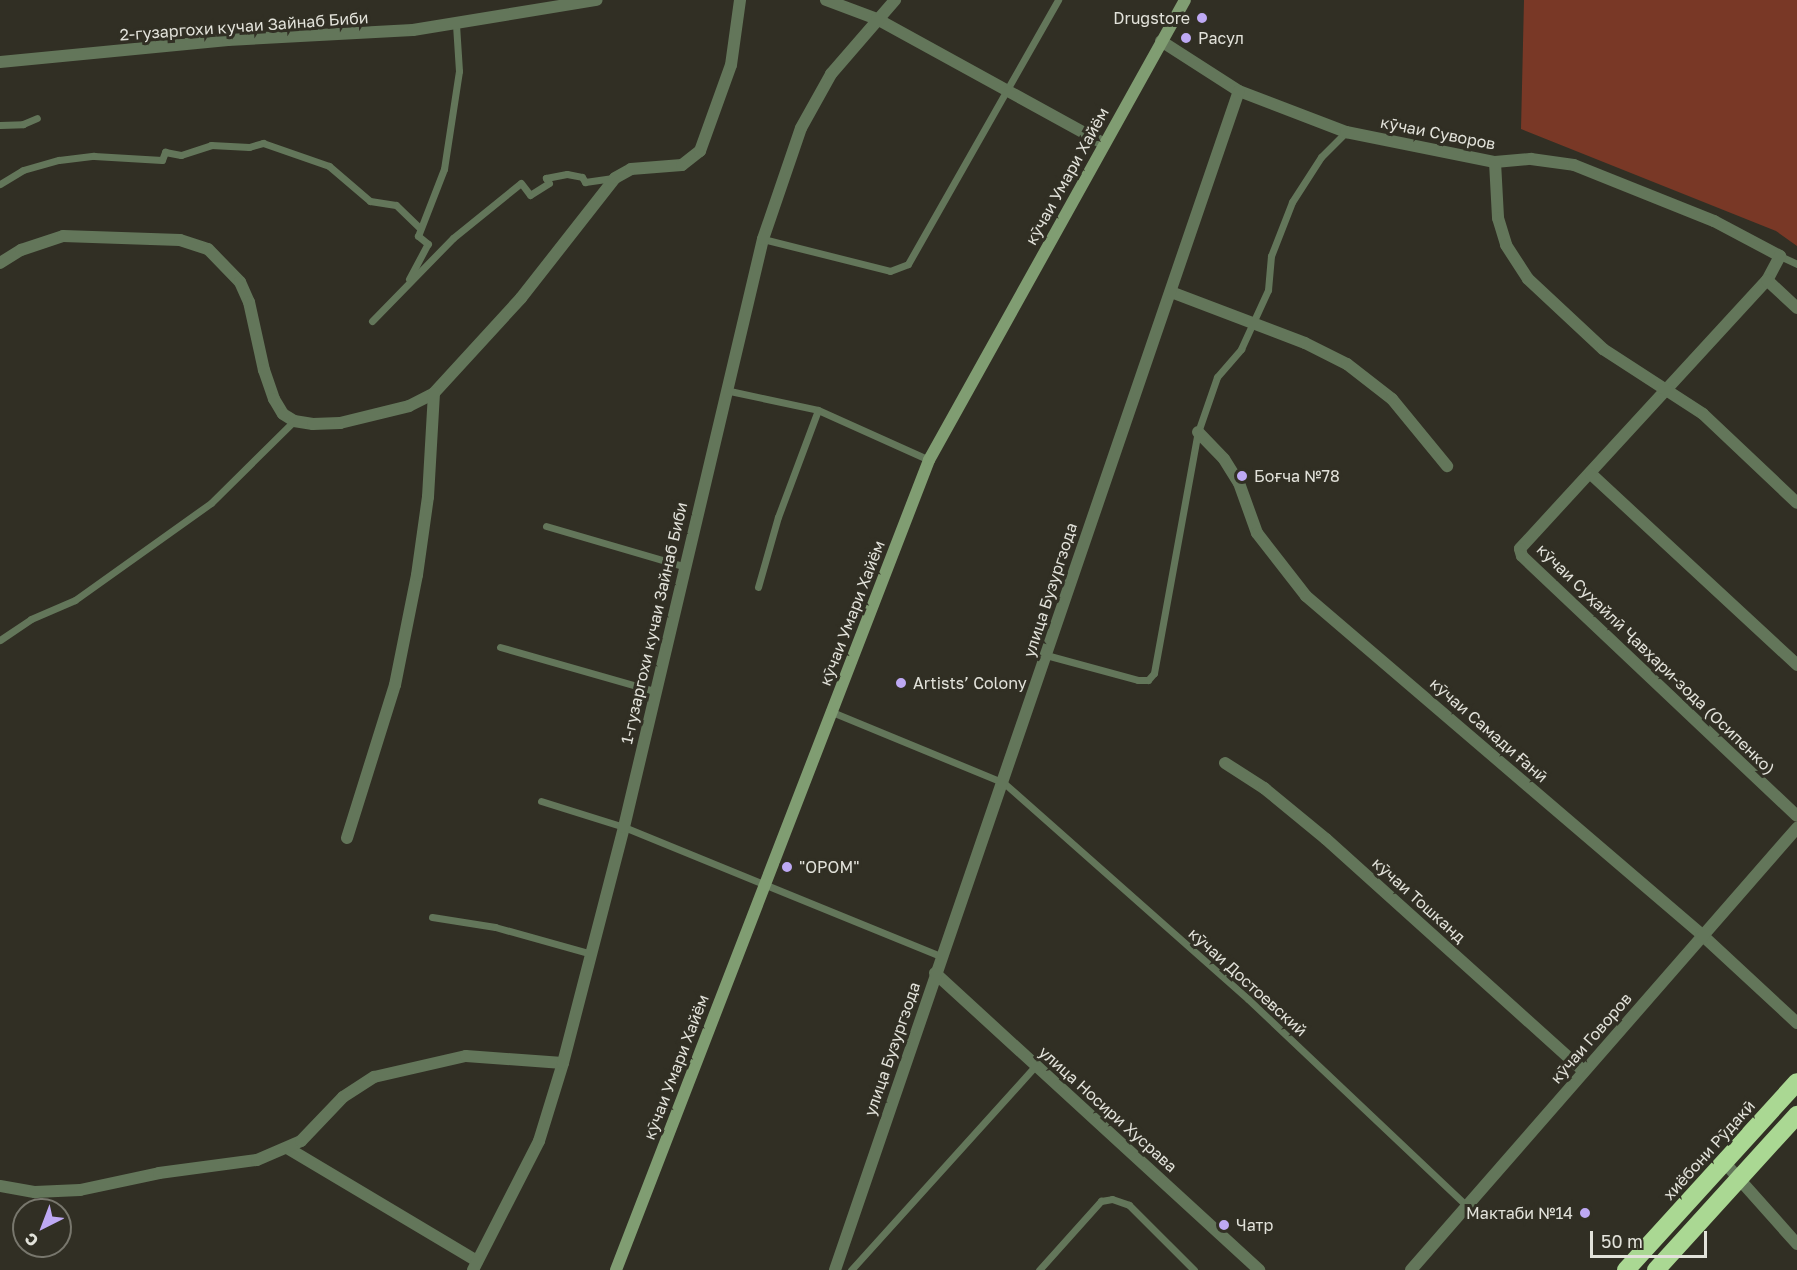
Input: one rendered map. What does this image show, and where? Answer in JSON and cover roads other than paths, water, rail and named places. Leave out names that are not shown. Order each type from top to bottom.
[{"type":"highway","name":"хиёбони Рӯдакӣ","points":[[1626,1270],[1797,1082]]},
{"type":"highway","points":[[1656,1270],[1797,1115]]},
{"type":"main road","name":"кӯчаи Умари Хайём","points":[[616,1270],[929,460],[1103,143],[1185,0]]},
{"type":"street","name":"2-гузаргохи кучаи Зайнаб Биби","points":[[0,62],[456,24],[597,0]]},
{"type":"street","points":[[0,263],[21,250],[63,236],[180,240],[208,249],[240,282],[249,302],[274,399],[294,421],[339,423],[376,417],[434,393],[521,297],[615,178],[631,169],[682,165],[700,151],[731,65],[740,0]]},
{"type":"street","points":[[826,0],[877,19],[1006,92],[1103,143]]},
{"type":"street","name":"1-гузаргохи кучаи Зайнаб Биби","points":[[475,1266],[540,1141],[563,1064],[624,826],[683,566],[763,239],[801,128],[831,74],[895,0]]},
{"type":"street","name":"кӯчаи Суворов","points":[[1161,41],[1239,91],[1346,132],[1494,162],[1531,159],[1574,165],[1714,221],[1780,256]]},
{"type":"street","name":"улица Бузургзода","points":[[835,1270],[940,956],[1004,783],[1239,91]]},
{"type":"street","points":[[1494,162],[1498,218],[1506,245],[1528,279],[1602,349],[1668,388],[1703,414],[1797,504]]},
{"type":"street","points":[[1780,256],[1767,280],[1591,474],[1797,665]]},
{"type":"street","points":[[1767,280],[1797,308]]},
{"type":"street","points":[[1171,292],[1253,322],[1347,364],[1392,399],[1448,466]]},
{"type":"street","points":[[347,838],[395,685],[417,575],[428,496],[434,393]]},
{"type":"street","name":"кӯчаи Самади Ғанӣ","points":[[1198,432],[1224,459],[1257,533],[1306,596],[1701,934],[1797,1023]]},
{"type":"street","name":"кӯчаи Суҳайлӣ Ҷавҳари-зода (Осипенко)","points":[[1591,474],[1520,549],[1522,556],[1797,816]]},
{"type":"street","name":"кӯчаи Тошканд","points":[[1225,763],[1264,788],[1326,839],[1584,1071]]},
{"type":"street","name":"кӯчаи Говоров","points":[[1411,1270],[1468,1208],[1701,934],[1797,828]]},
{"type":"street","name":"улица Носири Хусрава","points":[[935,973],[1259,1270]]},
{"type":"street","points":[[0,1186],[35,1192],[80,1190],[159,1173],[257,1160],[289,1149],[321,1123],[343,1096],[374,1077],[466,1056],[563,1064]]},
{"type":"street","points":[[289,1149],[475,1266]]},
{"type":"street","points":[[1724,1162],[1797,1244]]},
{"type":"lane","points":[[763,239],[890,271],[900,270],[908,264],[1058,0]]},
{"type":"lane","points":[[404,289],[428,244],[418,236],[444,169],[459,71],[456,24]]},
{"type":"lane","points":[[0,125],[22,124],[37,118]]},
{"type":"lane","points":[[1046,655],[1138,680],[1148,681],[1154,673],[1198,432],[1216,377],[1240,349],[1268,290],[1271,256],[1292,202],[1321,157],[1346,132]]},
{"type":"lane","points":[[0,184],[23,170],[59,160],[94,156],[162,160],[165,152],[181,155],[211,145],[249,147],[263,143],[329,166],[370,201],[396,206],[420,228]]},
{"type":"lane","points":[[372,321],[453,238],[521,183],[530,195],[549,183],[546,178],[567,174],[582,177],[585,182],[615,178]]},
{"type":"lane","name":"кӯчаи Суворов","points":[[1780,256],[1797,264]]},
{"type":"lane","points":[[725,390],[818,410],[929,460]]},
{"type":"lane","points":[[758,587],[778,517],[818,410]]},
{"type":"lane","points":[[0,640],[31,619],[75,600],[211,503],[294,421]]},
{"type":"lane","points":[[546,526],[683,566]]},
{"type":"lane","points":[[500,648],[654,691]]},
{"type":"lane","name":"кӯчаи Достоевский","points":[[832,712],[1004,783],[1248,999],[1468,1208]]},
{"type":"lane","points":[[541,801],[624,826],[764,887],[940,956]]},
{"type":"lane","points":[[432,917],[495,927],[592,954]]},
{"type":"lane","points":[[851,1270],[1036,1065]]},
{"type":"lane","points":[[1039,1270],[1101,1201],[1112,1199],[1129,1205],[1194,1270]]},
{"type":"place","name":"Drugstore","points":[[1202,18]]},
{"type":"place","name":"Расул","points":[[1186,38]]},
{"type":"place","name":"Боғча №78","points":[[1242,476]]},
{"type":"place","name":"Artists’ Colony","points":[[901,683]]},
{"type":"place","name":"\"OPOM\"","points":[[787,867]]},
{"type":"place","name":"Мактаби №14","points":[[1585,1213]]},
{"type":"place","name":"Чатр","points":[[1224,1225]]}]
